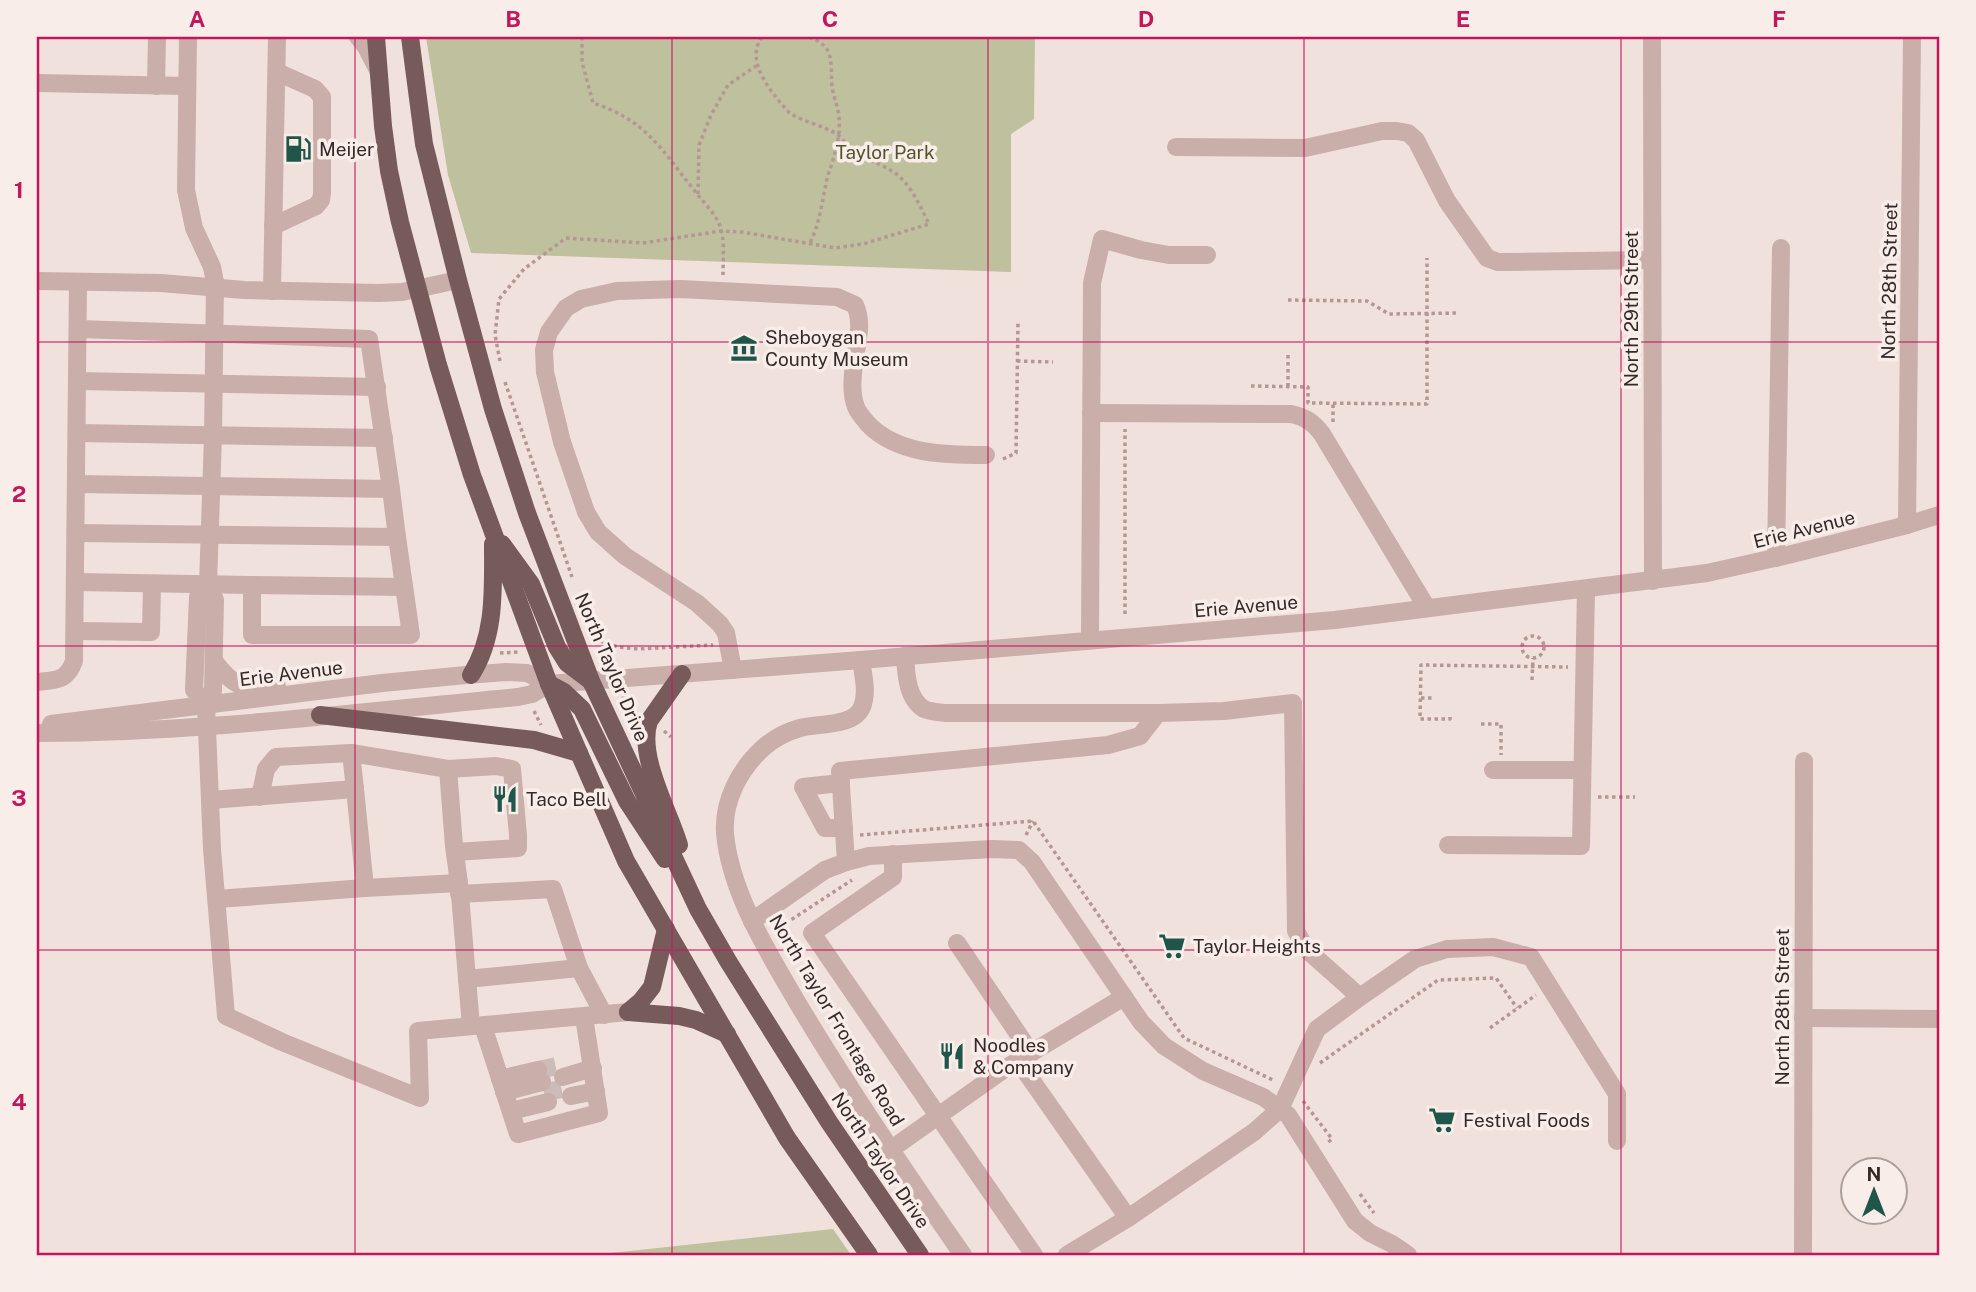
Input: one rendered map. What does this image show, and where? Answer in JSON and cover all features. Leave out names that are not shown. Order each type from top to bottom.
[{"type":"main road","points":[[376,37],[383,126],[400,222],[446,393],[472,475],[549,684],[626,861],[787,1138],[869,1255]]},
{"type":"main road","name":"North Taylor Drive","points":[[410,37],[424,144],[493,409],[591,681],[698,909],[829,1122],[920,1255]]},
{"type":"main road","points":[[493,534],[531,584],[557,647],[567,663],[591,681]]},
{"type":"main road","points":[[471,675],[486,645],[491,619],[493,534]]},
{"type":"main road","points":[[682,674],[649,721],[648,754],[698,909]]},
{"type":"main road","points":[[549,684],[564,692],[582,709],[626,801],[698,909]]},
{"type":"main road","points":[[320,715],[534,740],[579,753]]},
{"type":"main road","points":[[628,1012],[652,987],[666,929]]},
{"type":"main road","points":[[628,1012],[679,1016],[696,1020],[727,1034]]},
{"type":"street","points":[[156,86],[157,37]]},
{"type":"street","points":[[188,37],[186,190],[194,228],[213,270],[215,288],[208,585],[215,600],[214,691],[206,705],[206,726],[226,1016],[282,1042],[420,1098],[418,1031],[628,1012]]},
{"type":"street","points":[[272,291],[277,37]]},
{"type":"street","points":[[358,37],[378,70]]},
{"type":"street","name":"North 29th Street","points":[[1652,37],[1653,580]]},
{"type":"street","name":"North 28th Street","points":[[1907,525],[1912,37]]},
{"type":"street","points":[[273,226],[316,206],[321,200],[324,104],[322,94],[315,89],[276,72]]},
{"type":"street","points":[[37,83],[187,86]]},
{"type":"street","points":[[1176,147],[1305,148],[1382,131],[1408,133],[1416,140],[1447,201],[1487,258],[1498,262],[1651,260]]},
{"type":"street","points":[[1090,640],[1092,284],[1101,239],[1140,250],[1207,255]]},
{"type":"street","points":[[1776,558],[1781,248]]},
{"type":"street","points":[[37,281],[161,283],[272,291],[379,293],[419,289],[458,280]]},
{"type":"street","points":[[37,682],[66,676],[74,661],[78,282]]},
{"type":"street","points":[[733,670],[726,633],[720,624],[697,603],[625,556],[598,532],[586,512],[562,442],[545,372],[544,349],[549,332],[566,308],[581,299],[617,290],[680,289],[836,297],[855,305],[860,316],[853,393],[856,408],[878,434],[892,442],[940,455],[986,456]]},
{"type":"street","points":[[78,329],[369,339],[411,635],[252,635],[252,585]]},
{"type":"street","points":[[77,381],[377,387]]},
{"type":"street","points":[[1091,412],[1291,414],[1312,422],[1322,434],[1427,608]]},
{"type":"street","points":[[76,433],[384,438]]},
{"type":"street","points":[[76,484],[391,489]]},
{"type":"street","name":"Erie Avenue","points":[[37,733],[111,733],[206,726],[518,697],[532,694],[549,684],[1335,620],[1707,573],[1776,558],[1939,515]]},
{"type":"street","points":[[76,533],[397,537]]},
{"type":"street","points":[[75,582],[404,587]]},
{"type":"street","points":[[75,631],[151,632],[152,584]]},
{"type":"street","points":[[206,705],[194,690],[198,597],[208,585]]},
{"type":"street","points":[[1448,845],[1581,846],[1586,589]]},
{"type":"street","points":[[905,656],[910,690],[917,703],[926,710],[946,713],[1158,713],[1224,711],[1293,703],[1296,931],[1306,950],[1360,997]]},
{"type":"street","name":"North Taylor Frontage Road","points":[[861,660],[864,700],[863,707],[856,716],[849,720],[812,725],[780,736],[764,747],[737,780],[730,797],[725,830],[733,871],[761,939],[834,1063],[963,1255]]},
{"type":"street","points":[[214,661],[226,677],[240,685],[382,683]]},
{"type":"street","name":"Erie Avenue","points":[[37,726],[382,683],[506,672],[527,673],[549,684]]},
{"type":"street","points":[[846,862],[841,771],[1108,745],[1140,736],[1158,713]]},
{"type":"street","points":[[260,797],[266,769],[276,757],[351,753],[448,769],[496,766],[512,769],[518,848],[455,852]]},
{"type":"street","points":[[351,753],[365,888]]},
{"type":"street","name":"North 28th Street","points":[[1803,1255],[1804,761]]},
{"type":"street","points":[[448,769],[467,979],[477,1026],[506,1096],[518,1134],[599,1113],[584,1017]]},
{"type":"street","points":[[1497,770],[1582,770]]},
{"type":"street","points":[[841,783],[803,787],[825,828],[844,832]]},
{"type":"street","points":[[210,800],[355,789]]},
{"type":"street","points":[[752,921],[825,870],[846,862],[885,855],[1018,850],[1032,862],[1141,1022],[1164,1046],[1203,1071],[1263,1097],[1288,1115],[1355,1221],[1408,1255]]},
{"type":"street","points":[[885,855],[893,877],[812,933],[1034,1255]]},
{"type":"street","points":[[217,898],[365,888],[553,889],[579,968],[604,1015]]},
{"type":"street","points":[[957,943],[1025,1057],[1128,1218]]},
{"type":"street","points":[[1067,1255],[1089,1250],[1128,1218],[1254,1132],[1280,1109],[1317,1029],[1415,959],[1447,950],[1493,947],[1531,957],[1617,1094],[1617,1141]]},
{"type":"street","points":[[467,979],[579,968]]},
{"type":"street","points":[[890,1150],[1025,1057],[1124,997]]},
{"type":"street","points":[[1803,1018],[1939,1019]]},
{"type":"street","points":[[593,1075],[566,1081],[593,1075]]},
{"type":"street","points":[[506,1096],[543,1087],[506,1096]]},
{"type":"path","points":[[582,37],[582,62],[593,103],[632,119],[650,135],[719,223],[723,240],[722,291]]},
{"type":"path","points":[[501,369],[495,335],[499,299],[524,269],[566,238],[643,243],[721,231],[742,232],[835,248],[848,247],[929,224],[918,201],[893,171],[854,151],[838,135],[790,114],[771,91],[757,65],[756,53],[762,37]]},
{"type":"path","points":[[810,37],[823,43],[828,51],[839,116],[838,135],[820,217],[810,243]]},
{"type":"path","points":[[698,196],[699,145],[711,115],[729,85],[757,65]]},
{"type":"path","points":[[1251,386],[1308,387],[1308,403],[1427,404],[1427,258]]},
{"type":"path","points":[[1288,300],[1367,301],[1389,314],[1459,313]]},
{"type":"path","points":[[986,456],[990,464],[1016,453],[1018,323]]},
{"type":"path","points":[[1289,355],[1289,386]]},
{"type":"path","points":[[1017,361],[1053,362]]},
{"type":"path","points":[[505,383],[575,586]]},
{"type":"path","points":[[1125,413],[1125,614]]},
{"type":"path","points":[[588,623],[600,641]]},
{"type":"path","points":[[1532,636],[1542,641],[1544,649],[1540,656],[1533,658],[1526,656],[1521,647],[1526,638],[1532,636]]},
{"type":"path","points":[[1532,680],[1533,658]]},
{"type":"path","points":[[1450,717],[1420,719],[1421,665],[1584,667]]},
{"type":"path","points":[[623,696],[631,708],[643,716]]},
{"type":"path","points":[[1421,698],[1432,698]]},
{"type":"path","points":[[619,704],[627,703]]},
{"type":"path","points":[[534,711],[545,732]]},
{"type":"path","points":[[1481,724],[1501,724],[1497,770]]},
{"type":"path","points":[[662,730],[671,737]]},
{"type":"path","points":[[1582,797],[1635,797]]},
{"type":"path","points":[[844,832],[874,834],[1033,821],[1185,1038],[1290,1088],[1332,1139],[1326,1144],[1331,1152]]},
{"type":"path","points":[[874,834],[885,855]]},
{"type":"path","points":[[761,939],[856,877]]},
{"type":"path","points":[[1318,1065],[1438,980],[1496,978],[1517,1008]]},
{"type":"path","points":[[1490,1028],[1549,986]]},
{"type":"path","points":[[1359,1192],[1378,1220]]},
{"type":"green space","name":"Taylor Park","points":[[426,37],[1035,37],[1034,119],[1011,134],[1011,272],[471,253],[448,175]]},
{"type":"green space","points":[[833,1229],[851,1255],[593,1255]]},
{"type":"tunnel","points":[[538,1070],[562,1065]]},
{"type":"tunnel","points":[[544,1093],[569,1087]]},
{"type":"place","name":"Meijer","points":[[298,149]]},
{"type":"place","name":"Sheboygan County Museum","points":[[744,348]]},
{"type":"place","name":"Taco Bell","points":[[505,799]]},
{"type":"place","name":"Taylor Heights","points":[[1172,946]]},
{"type":"place","name":"Noodles & Company","points":[[952,1056]]},
{"type":"place","name":"Festival Foods","points":[[1442,1120]]}]
